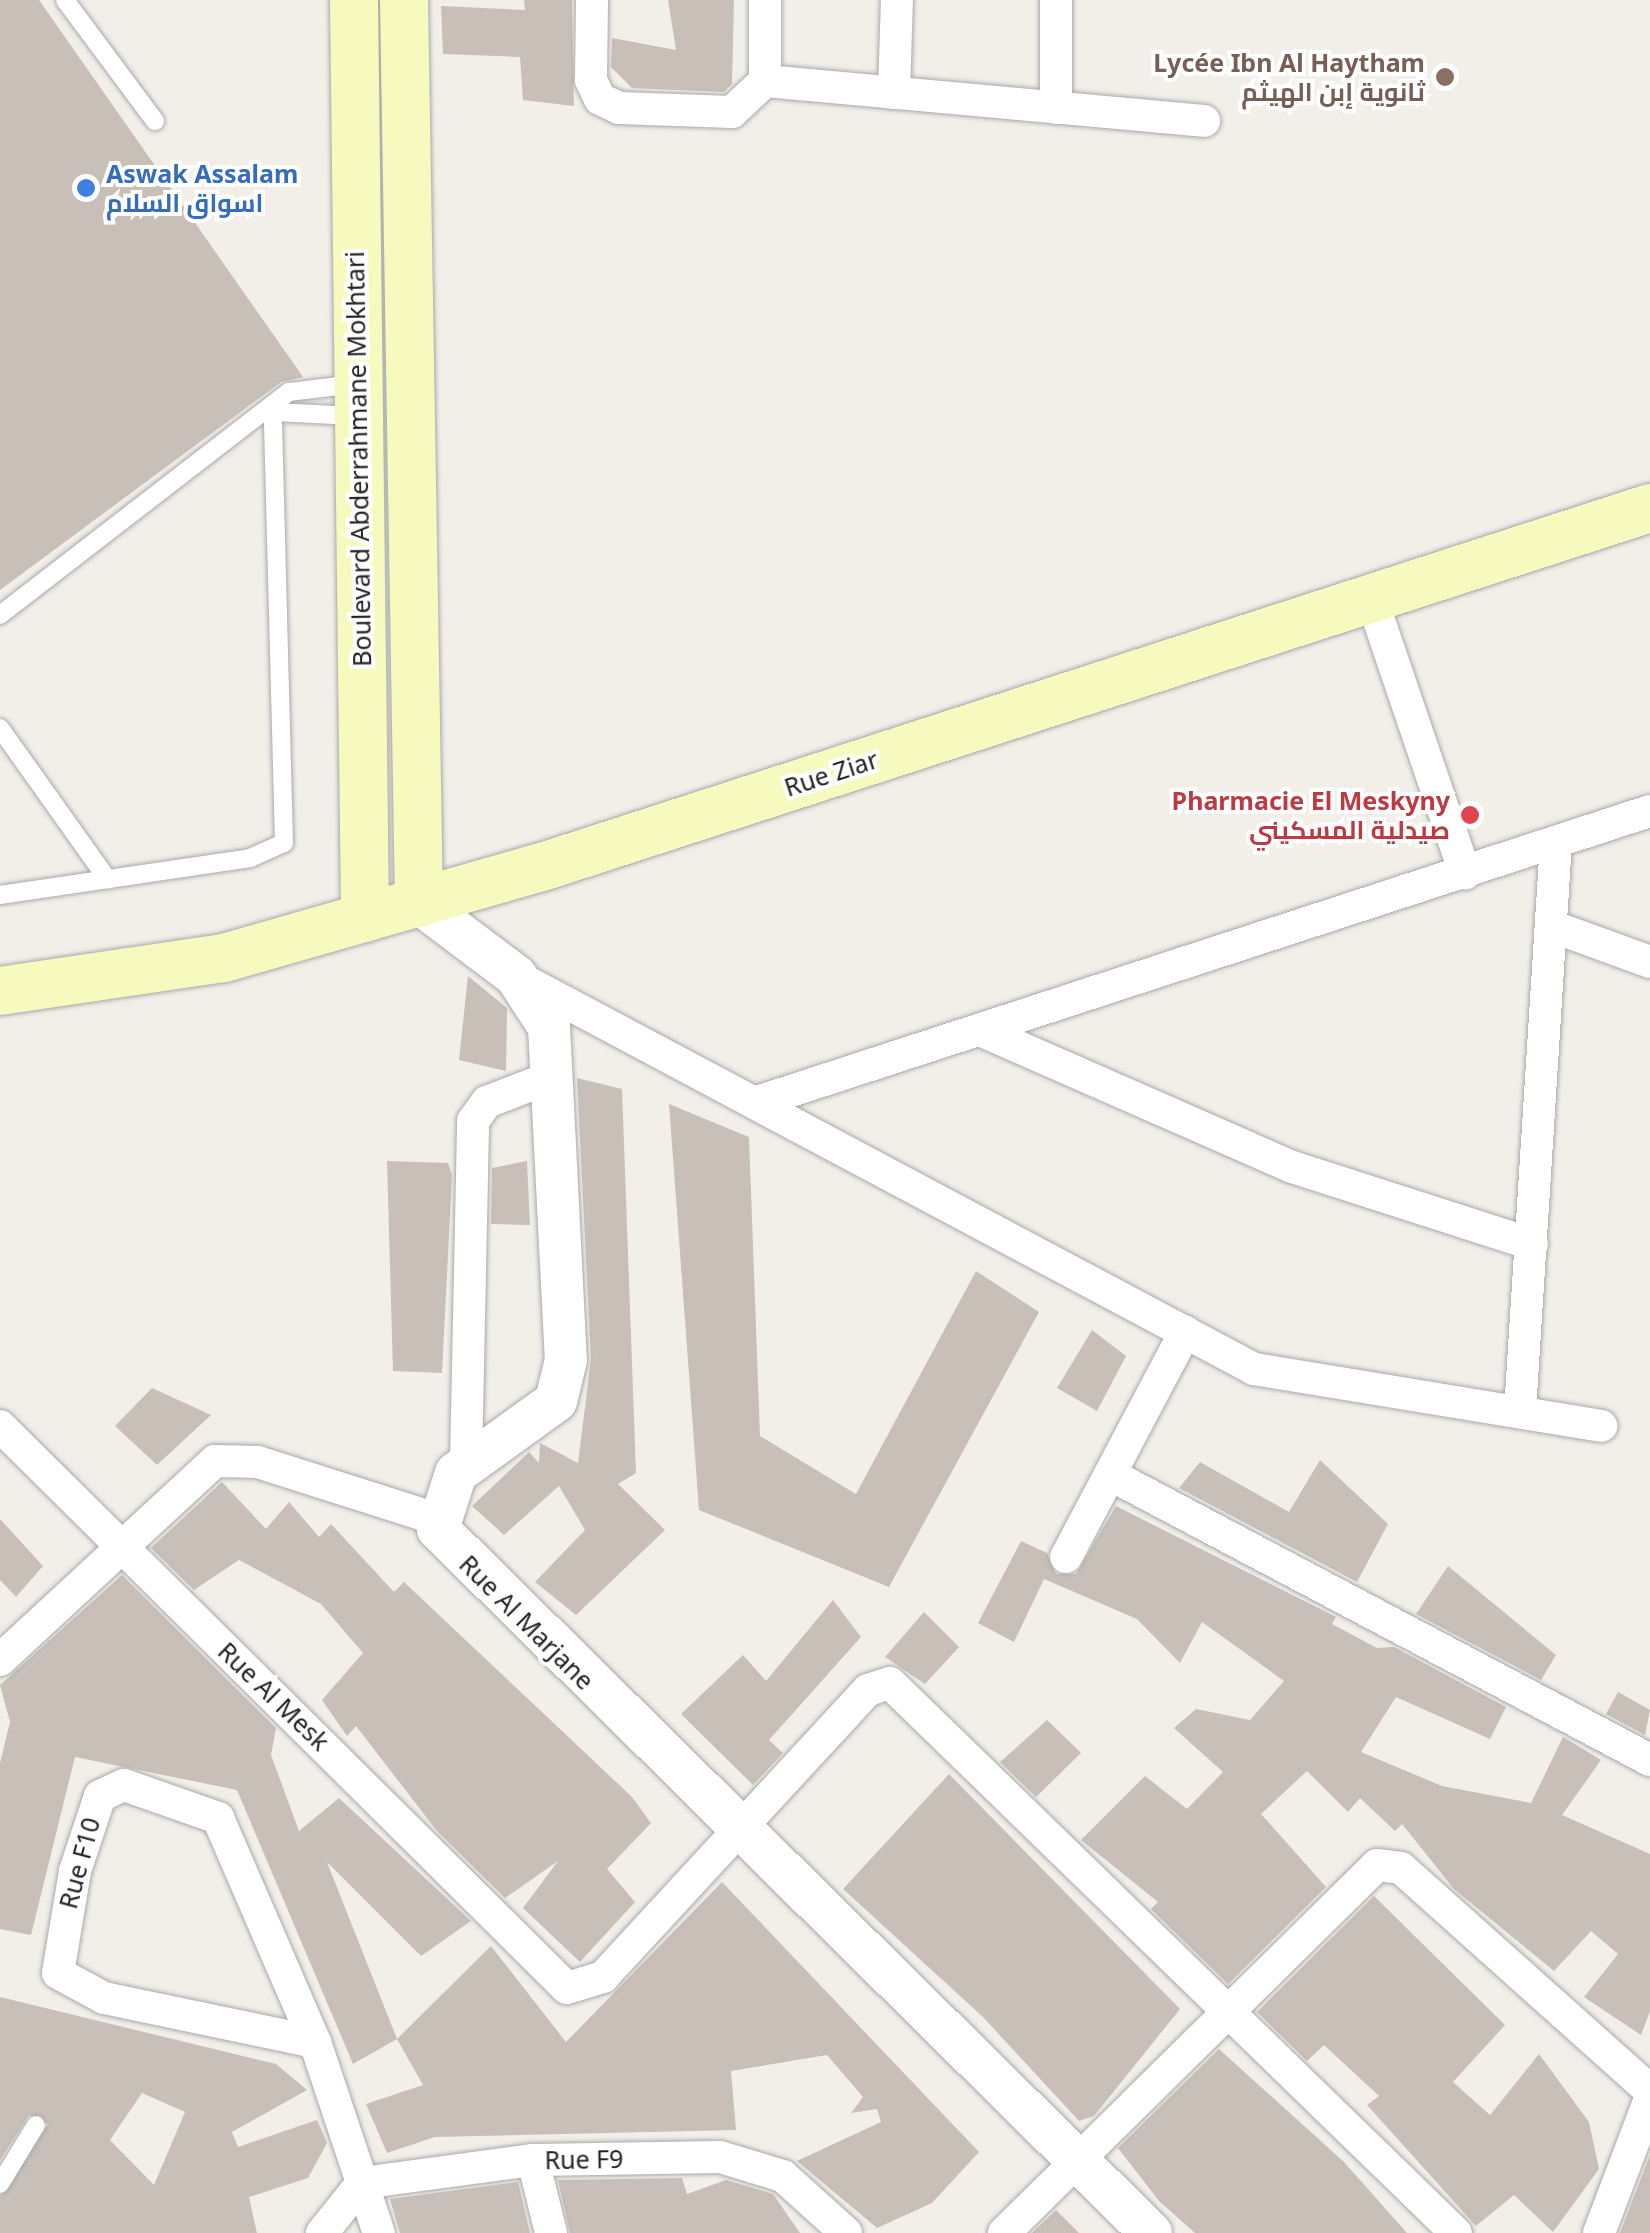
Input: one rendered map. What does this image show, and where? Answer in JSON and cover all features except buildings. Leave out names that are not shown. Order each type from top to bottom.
[{"type":"main road","name":"Boulevard Abderrahmane Mokhtari","points":[[354,0],[365,918]]},
{"type":"main road","points":[[404,0],[419,903]]},
{"type":"main road","points":[[356,162],[407,162]]},
{"type":"main road","points":[[356,400],[410,396]]},
{"type":"main road","name":"Rue Ziar","points":[[0,991],[224,958],[419,903],[1650,508]]},
{"type":"street","points":[[592,0],[591,80],[619,108],[732,112],[765,81],[765,0]]},
{"type":"street","points":[[894,93],[897,0]]},
{"type":"street","points":[[1056,0],[1056,108]]},
{"type":"street","points":[[765,81],[1204,121]]},
{"type":"street","points":[[1371,597],[1465,872]]},
{"type":"street","points":[[758,1102],[1650,811]]},
{"type":"street","points":[[1520,1411],[1554,927],[1556,842]]},
{"type":"street","points":[[419,903],[516,976],[1185,1332],[1296,1380],[1601,1426]]},
{"type":"street","points":[[1554,927],[1650,962]]},
{"type":"street","points":[[466,1462],[548,1408],[564,1379],[549,1028],[516,976]]},
{"type":"street","points":[[980,1030],[1292,1167],[1532,1244]]},
{"type":"street","points":[[0,1660],[198,1469],[229,1459],[437,1519],[466,1462],[471,1131],[486,1102],[554,1076]]},
{"type":"street","points":[[1066,1557],[1185,1332]]},
{"type":"street","name":"Rue Al Mesk","points":[[0,1426],[566,1988],[603,1977],[739,1830]]},
{"type":"street","points":[[1111,1475],[1650,1760]]},
{"type":"street","name":"Rue Al Marjane","points":[[437,1519],[478,1574],[1151,2233]]},
{"type":"street","points":[[739,1830],[868,1690],[890,1683],[1456,2233]]},
{"type":"street","name":"Rue F10","points":[[315,2042],[104,1998],[58,1972],[74,1870],[93,1808],[109,1788],[124,1785],[218,1818],[315,2042],[379,2233]]},
{"type":"street","points":[[1004,2233],[1229,2015],[1360,1874],[1389,1862],[1650,2091]]},
{"type":"street","points":[[1600,2233],[1648,2118]]},
{"type":"street","points":[[533,2160],[551,2233]]},
{"type":"street","name":"Rue F9","points":[[362,2183],[533,2160],[757,2161],[846,2233]]},
{"type":"street","points":[[322,2233],[362,2183]]},
{"type":"lane","points":[[65,0],[155,122]]},
{"type":"lane","points":[[0,615],[301,388],[356,400]]},
{"type":"lane","points":[[272,412],[356,400]]},
{"type":"lane","points":[[0,895],[250,858],[284,843],[272,412]]},
{"type":"lane","points":[[0,728],[108,880]]},
{"type":"lane","points":[[0,2184],[36,2125]]},
{"type":"place","name":"Lycée Ibn Al Haytham ثانوية إبن الهيثم","points":[[1445,77]]},
{"type":"place","name":"Aswak Assalam اسواق السلام","points":[[86,188]]},
{"type":"place","name":"Pharmacie El Meskyny صيدلية المسكيني","points":[[1470,815]]}]
